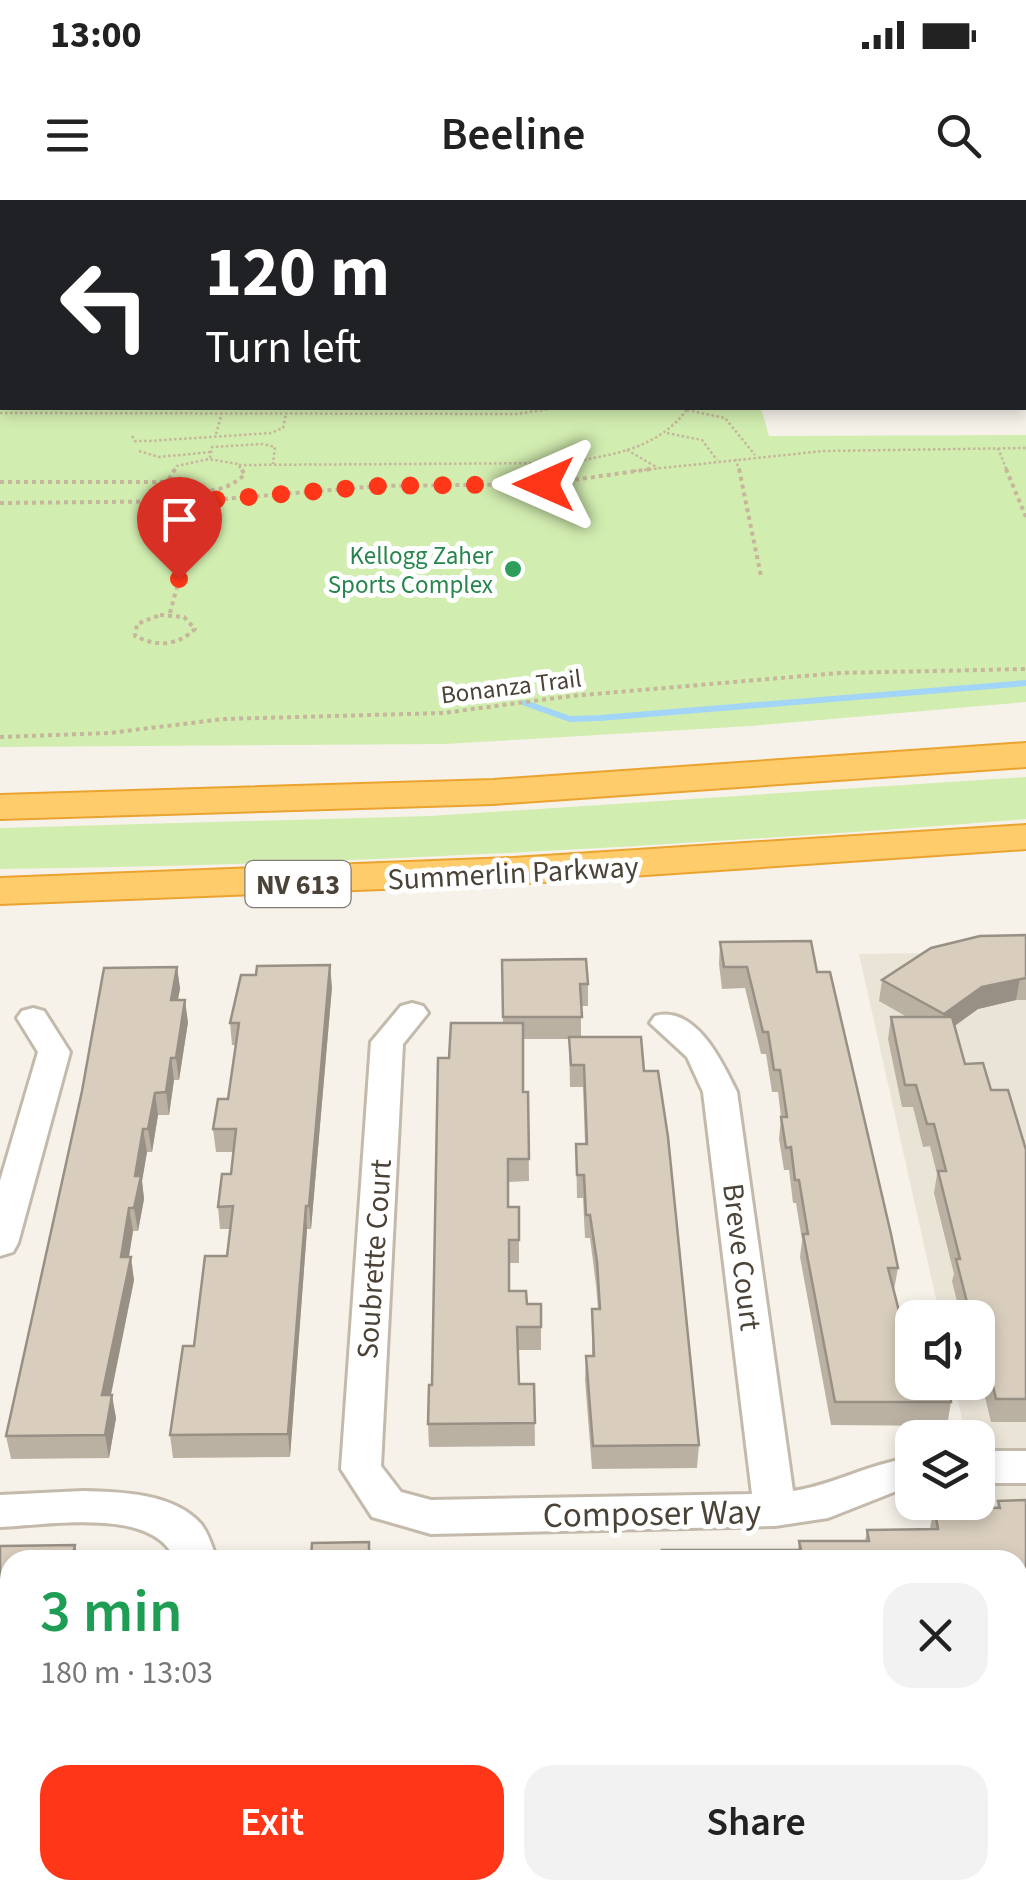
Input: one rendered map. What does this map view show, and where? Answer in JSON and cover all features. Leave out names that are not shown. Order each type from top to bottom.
[{"type":"highway","points":[[0,807],[494,792],[1026,755]]},
{"type":"highway","name":"Summerlin Parkway","points":[[0,891],[233,886],[596,869],[1026,837]]},
{"type":"highway","points":[[596,869],[1026,864]]},
{"type":"street","name":"Soubrette Court","points":[[388,1504],[361,1469],[387,1042],[412,1013]]},
{"type":"street","points":[[0,1243],[54,1052],[32,1018]]},
{"type":"street","name":"Breve Court","points":[[666,1022],[701,1052],[720,1092],[775,1510]]},
{"type":"street","points":[[995,1467],[1026,1467]]},
{"type":"street","name":"Composer Way","points":[[388,1504],[432,1517],[775,1510],[828,1502],[895,1476]]},
{"type":"street","points":[[0,1511],[140,1510],[174,1521],[194,1550]]},
{"type":"path","points":[[0,413],[516,414],[543,410]]},
{"type":"path","points":[[170,482],[168,476],[177,466],[210,459],[238,465],[542,464],[590,459],[627,450],[667,433],[687,410]]},
{"type":"path","points":[[692,410],[726,418],[756,457]]},
{"type":"path","points":[[216,435],[222,413]]},
{"type":"path","points":[[132,436],[148,441],[276,432],[283,428],[286,414]]},
{"type":"path","points":[[667,433],[702,440],[717,460]]},
{"type":"path","points":[[139,451],[159,457],[212,448],[270,445],[276,451],[273,464]]},
{"type":"path","points":[[210,459],[212,448]]},
{"type":"path","points":[[998,448],[1026,516]]},
{"type":"path","points":[[0,503],[200,501],[378,486],[567,482],[735,458],[868,449],[1026,448]]},
{"type":"path","points":[[627,450],[658,468]]},
{"type":"path","points":[[735,458],[744,479],[761,576]]},
{"type":"path","points":[[0,482],[170,482],[180,488],[203,491],[242,480],[244,470],[238,465]]},
{"type":"path","points":[[169,615],[203,491]]},
{"type":"path","points":[[169,615],[190,620],[194,624],[192,634],[180,641],[158,644],[135,636],[133,630],[142,620],[169,615]]},
{"type":"path","name":"Bonanza Trail","points":[[0,737],[109,733],[224,719],[443,713],[571,696],[839,673],[1026,669]]},
{"type":"shaded area","points":[[1026,952],[1026,1550],[991,1550],[985,1520],[995,1520],[995,1420],[962,1420],[958,1400],[995,1400],[995,1300],[936,1300],[859,954]]},
{"type":"green space","name":"Kellogg Zaher Sports Complex","points":[[0,410],[762,410],[769,436],[1026,435],[1026,702],[751,726],[445,744],[0,747]]},
{"type":"green space","points":[[1026,777],[1026,819],[513,853],[0,869],[0,828],[430,816]]},
{"type":"building","points":[[1026,935],[1026,978],[982,987],[944,1014],[882,980],[931,948],[980,936]]},
{"type":"building","points":[[811,941],[817,972],[830,972],[898,1268],[888,1268],[896,1300],[895,1400],[951,1402],[835,1402],[803,1234],[808,1234],[799,1180],[795,1180],[791,1147],[786,1148],[781,1117],[787,1117],[780,1070],[774,1070],[768,1032],[763,1032],[747,967],[724,967],[720,942]]},
{"type":"building","points":[[586,959],[588,984],[580,984],[582,1017],[503,1017],[502,960]]},
{"type":"building","points":[[330,965],[288,1434],[170,1435],[183,1346],[194,1346],[205,1256],[227,1256],[233,1206],[218,1207],[222,1174],[231,1174],[236,1129],[213,1129],[218,1099],[228,1099],[239,1023],[230,1023],[241,975],[256,975],[257,966]]},
{"type":"building","points":[[177,967],[171,1000],[185,1000],[166,1092],[155,1093],[148,1129],[143,1129],[135,1176],[141,1176],[134,1208],[129,1208],[121,1257],[131,1257],[102,1395],[112,1395],[105,1435],[6,1436],[82,1091],[104,968]]},
{"type":"building","points":[[891,1017],[952,1017],[965,1064],[983,1063],[991,1090],[1008,1090],[1026,1150],[1026,1399],[996,1399],[995,1300],[966,1300],[938,1171],[946,1171],[934,1124],[927,1124],[916,1085],[905,1085]]},
{"type":"building","points":[[451,1023],[523,1023],[523,1092],[528,1092],[529,1159],[508,1159],[508,1207],[519,1207],[519,1240],[509,1240],[509,1291],[526,1291],[527,1304],[541,1304],[541,1327],[517,1327],[519,1384],[534,1384],[535,1423],[428,1424],[438,1058],[449,1058]]},
{"type":"building","points":[[569,1037],[641,1037],[644,1071],[658,1071],[699,1445],[593,1446],[586,1356],[594,1356],[592,1309],[600,1309],[584,1175],[577,1175],[576,1144],[587,1144],[584,1065],[571,1065]]},
{"type":"building","points":[[1026,1500],[1026,1550],[801,1550],[799,1541],[869,1541],[867,1530],[938,1529],[936,1520],[995,1520],[995,1508],[1000,1508],[998,1501]]},
{"type":"building","points":[[369,1542],[369,1550],[312,1550],[312,1543]]},
{"type":"building","points":[[75,1545],[74,1550],[0,1550],[0,1546]]},
{"type":"waterway","points":[[525,703],[570,719],[600,718],[1026,683]]},
{"type":"place","name":"Kellogg Zaher Sports Complex","points":[[513,569]]},
{"type":"route","points":[[179,579],[200,501],[378,486],[544,484]]}]
